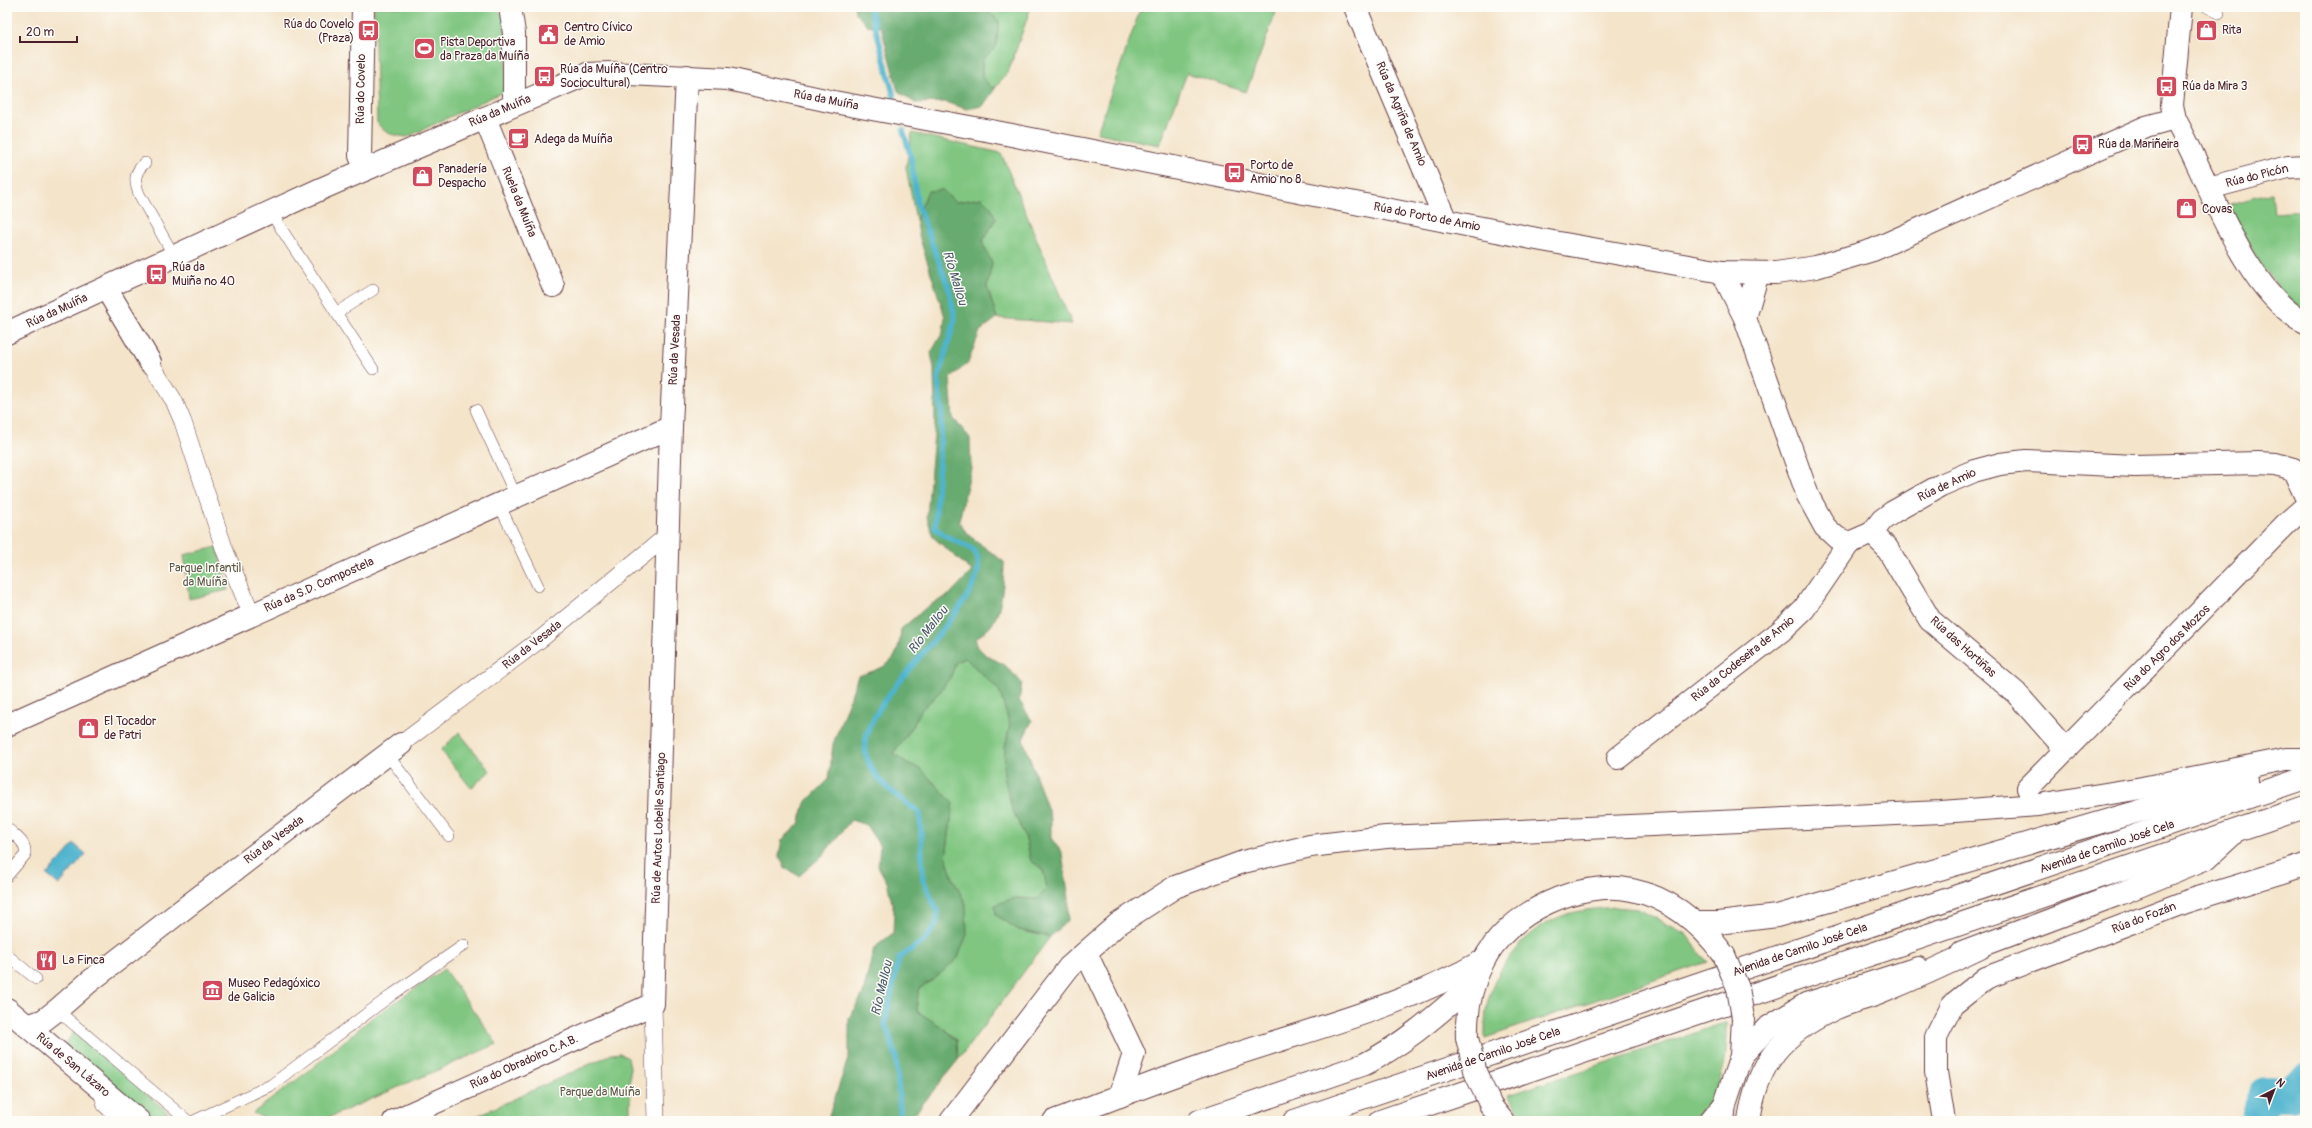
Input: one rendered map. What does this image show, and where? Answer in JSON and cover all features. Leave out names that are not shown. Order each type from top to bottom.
[{"type":"main road","name":"Rúa do Covelo","points":[[363,7],[360,156],[366,169]]},
{"type":"main road","points":[[510,7],[514,33],[514,105]]},
{"type":"main road","name":"Rúa da Agriña de Amio","points":[[1355,7],[1446,221]]},
{"type":"main road","points":[[2181,7],[2172,106],[2175,119],[2237,245],[2251,267],[2282,306],[2305,322]]},
{"type":"main road","name":"Rúa da Muíña","points":[[7,333],[366,169],[587,74],[609,73],[728,79],[834,102],[1133,159]]},
{"type":"main road","name":"Rúa da Vesada","points":[[668,535],[671,427],[687,76]]},
{"type":"main road","name":"Ruela da Muíña","points":[[485,118],[553,286]]},
{"type":"main road","points":[[1849,543],[1836,538],[1825,527],[1808,496],[1745,318],[1722,272],[1776,273],[1816,267],[1873,250],[2146,127],[2175,119]]},
{"type":"main road","name":"Rúa do Porto de Amio","points":[[1133,159],[1446,221],[1722,272]]},
{"type":"main road","name":"Rúa do Picón","points":[[2209,188],[2288,167],[2305,166]]},
{"type":"main road","points":[[1745,318],[1758,273]]},
{"type":"main road","points":[[106,288],[150,362]]},
{"type":"main road","name":"Rúa da S.D. Compostela","points":[[7,725],[671,427]]},
{"type":"main road","points":[[631,445],[652,453],[670,465]]},
{"type":"main road","name":"Rúa de Amio","points":[[1849,543],[1872,533],[1882,520],[1893,512],[1941,485],[1974,471],[2000,464],[2026,461],[2135,466],[2258,463],[2276,464],[2299,462]]},
{"type":"main road","points":[[2299,462],[2305,495]]},
{"type":"main road","name":"Rúa do Agro dos Mozos","points":[[2028,788],[2288,522],[2305,508]]},
{"type":"main road","name":"Rúa das Hortiñas","points":[[1872,533],[1886,548],[1930,620],[2016,694],[2066,750]]},
{"type":"main road","name":"Rúa de Autos Lobelle Santiago","points":[[653,1004],[668,535]]},
{"type":"main road","name":"Rúa da Codeseira de Amio","points":[[1618,758],[1781,631],[1804,609],[1849,543]]},
{"type":"main road","name":"Rúa da Vesada","points":[[27,1026],[44,1020],[89,982],[394,749]]},
{"type":"main road","points":[[951,1121],[1028,1018],[1069,967],[1118,924],[1175,887],[1243,862],[1310,846],[1386,837],[1941,812],[2038,805],[2142,788],[2286,759],[2305,760]]},
{"type":"main road","points":[[1696,923],[1718,923],[1777,916],[1862,893],[1936,868],[2110,821],[2305,760]]},
{"type":"main road","name":"Avenida de Camilo José Cela","points":[[1294,1121],[2305,778]]},
{"type":"main road","name":"Avenida de Camilo José Cela","points":[[1380,1121],[2305,807]]},
{"type":"main road","points":[[1749,1121],[1760,1080],[1775,1050],[1787,1037],[1835,1008],[1925,974],[1980,948],[2207,858],[2236,831]]},
{"type":"main road","name":"Rúa do Fozán","points":[[1944,1121],[1936,1072],[1936,1037],[1952,1005],[1986,978],[2185,902],[2305,865]]},
{"type":"main road","points":[[1495,1117],[1476,1074],[1466,1038],[1466,1015],[1474,983],[1484,960],[1500,939],[1521,919],[1548,902],[1576,891],[1605,888],[1632,890],[1659,899],[1696,923],[1724,955],[1738,988],[1743,1018],[1741,1056],[1724,1113],[1711,1121]]},
{"type":"main road","points":[[1741,1056],[1767,1028],[1806,1004],[1980,948]]},
{"type":"main road","points":[[1086,953],[1134,1054],[1120,1096]]},
{"type":"main road","points":[[1054,1121],[1212,1062],[1403,1000],[1449,980],[1484,960]]},
{"type":"main road","points":[[1199,1121],[1365,1064],[1387,1053],[1407,1040],[1474,983]]},
{"type":"main road","name":"Rúa do Obradoiro C.A.B.","points":[[394,1121],[653,1004]]},
{"type":"main road","name":"Rúa de San Lázaro","points":[[7,1009],[139,1121]]},
{"type":"street","points":[[150,362],[174,401],[183,422],[225,551],[252,615]]},
{"type":"street","name":"Rúa da Vesada","points":[[394,749],[542,638],[668,535]]},
{"type":"street","name":"Rúa de Autos Lobelle Santiago","points":[[653,1004],[656,1121]]},
{"type":"lane","points":[[2207,7],[2219,13]]},
{"type":"lane","points":[[145,163],[136,174],[135,183],[139,194],[174,256]]},
{"type":"lane","points":[[271,213],[373,369]]},
{"type":"lane","points":[[336,313],[373,290]]},
{"type":"lane","points":[[476,410],[538,586]]},
{"type":"lane","points":[[394,749],[449,836]]},
{"type":"lane","points":[[7,828],[23,843],[26,851],[25,855],[7,876]]},
{"type":"lane","points":[[194,1121],[271,1085],[393,994],[464,945]]},
{"type":"lane","points":[[7,955],[36,979]]},
{"type":"lane","points":[[57,1010],[188,1121]]},
{"type":"lane","points":[[98,1086],[103,1106],[119,1121]]},
{"type":"green space","points":[[374,7],[493,7],[505,16],[507,90],[407,137],[393,135],[386,132],[377,122]]},
{"type":"green space","points":[[854,7],[983,7],[999,21],[996,47],[982,61],[982,77],[992,88],[996,87],[983,106],[967,109],[945,102],[915,103],[898,91],[881,27],[867,25],[856,14]]},
{"type":"green space","points":[[983,7],[1031,7],[1009,70],[996,87],[992,88],[982,77],[982,61],[996,47],[999,21]]},
{"type":"green space","points":[[1141,7],[1278,7],[1246,92],[1187,73],[1160,145],[1097,133]]},
{"type":"green space","points":[[912,133],[1001,153],[1072,324],[997,318],[987,287],[992,263],[981,242],[996,219],[982,198],[955,202],[943,190],[928,191],[916,220],[906,167]]},
{"type":"green space","points":[[943,190],[955,202],[982,198],[991,207],[996,219],[982,242],[992,263],[987,287],[997,318],[980,331],[968,363],[950,378],[953,418],[970,438],[971,468],[959,521],[967,534],[1004,562],[1003,587],[997,615],[989,628],[976,638],[976,646],[987,656],[1005,665],[1022,683],[1019,700],[1032,721],[1023,739],[1051,819],[1051,838],[1062,853],[1069,899],[1068,920],[1050,937],[1019,930],[996,915],[995,905],[1014,898],[1037,899],[1047,889],[1043,869],[1031,861],[1025,836],[1012,809],[1004,776],[1005,747],[1010,725],[999,690],[965,658],[956,662],[951,676],[939,693],[922,709],[909,732],[893,753],[907,763],[922,770],[953,803],[946,857],[953,879],[966,904],[967,934],[958,958],[933,980],[918,989],[917,1011],[942,1027],[957,1041],[958,1060],[909,1121],[827,1121],[849,1056],[849,1018],[863,994],[874,948],[893,933],[894,911],[887,882],[878,866],[880,846],[866,825],[851,820],[822,856],[799,876],[785,868],[779,856],[782,840],[799,824],[805,803],[829,779],[833,744],[858,676],[885,666],[890,662],[898,649],[901,629],[928,606],[949,595],[972,571],[933,537],[927,517],[935,422],[934,368],[931,353],[943,332],[945,317],[920,239],[916,220],[928,191]]},
{"type":"green space","points":[[2272,193],[2274,213],[2305,211],[2305,311],[2281,290],[2271,278],[2253,252],[2230,211],[2230,204]]},
{"type":"green space","name":"Parque Infantil da Muíña","points":[[217,547],[228,590],[189,599],[184,555]]},
{"type":"green space","points":[[966,658],[999,690],[1010,725],[1005,747],[1004,776],[1012,809],[1025,836],[1031,861],[1043,869],[1047,889],[1037,899],[1014,898],[995,906],[996,915],[1019,930],[1050,937],[958,1060],[957,1040],[942,1027],[917,1012],[918,989],[933,980],[966,904],[953,879],[946,857],[951,821],[922,770],[907,763],[893,753],[909,732],[922,709],[939,693],[951,676],[956,662]]},
{"type":"green space","points":[[459,732],[490,771],[471,788],[441,750]]},
{"type":"green space","points":[[1615,907],[1638,909],[1686,934],[1707,962],[1485,1038],[1485,1020],[1489,996],[1501,970],[1518,946],[1541,927],[1560,917],[1584,910]]},
{"type":"green space","points":[[444,969],[497,1044],[321,1121],[270,1121],[253,1113],[306,1073],[372,1018]]},
{"type":"green space","points":[[1727,1022],[1726,1051],[1722,1075],[1711,1097],[1693,1121],[1525,1121],[1509,1095]]},
{"type":"green space","points":[[74,1032],[178,1121],[156,1121],[65,1044]]},
{"type":"green space","name":"Parque da Muíña","points":[[620,1053],[628,1058],[630,1067],[630,1121],[466,1121],[612,1054]]},
{"type":"water","points":[[74,844],[86,854],[59,885],[47,875]]},
{"type":"waterway","name":"Río Mallou","points":[[870,7],[894,97]]},
{"type":"waterway","name":"Río Mallou","points":[[901,1121],[896,1056],[885,1023],[899,958],[925,940],[937,923],[937,910],[923,880],[920,813],[885,786],[871,768],[867,759],[865,748],[869,727],[883,703],[948,623],[966,598],[977,575],[977,556],[974,552],[970,548],[945,535],[935,527],[942,414],[938,379],[955,319],[949,289],[917,203],[911,157],[903,130]]},
{"type":"waterway","points":[[2257,1121],[2265,1094],[2291,1095],[2305,1081]]},
{"type":"place","name":"Rita","points":[[2206,30]]},
{"type":"place","name":"Rúa do Covelo (Praza)","points":[[369,31]]},
{"type":"place","name":"Centro Cívico de Amio","points":[[548,34]]},
{"type":"place","name":"Pista Deportiva da Praza da Muíña","points":[[425,49]]},
{"type":"place","name":"Rúa da Muíña (Centro Sociocultural)","points":[[544,76]]},
{"type":"place","name":"Rúa da Mira 3","points":[[2167,86]]},
{"type":"place","name":"Adega da Muíña","points":[[519,139]]},
{"type":"place","name":"Rúa da Mariñeira","points":[[2082,144]]},
{"type":"place","name":"Porto de Amio nº 8","points":[[1234,172]]},
{"type":"place","name":"Panadería Despacho","points":[[422,176]]},
{"type":"place","name":"Covas","points":[[2187,209]]},
{"type":"place","name":"Rúa da Muiña nº 40","points":[[156,274]]},
{"type":"place","name":"El Tocador de Patri","points":[[89,728]]},
{"type":"place","name":"La Finca","points":[[47,960]]},
{"type":"place","name":"Museo Pedagóxico de Galicia","points":[[213,990]]}]
